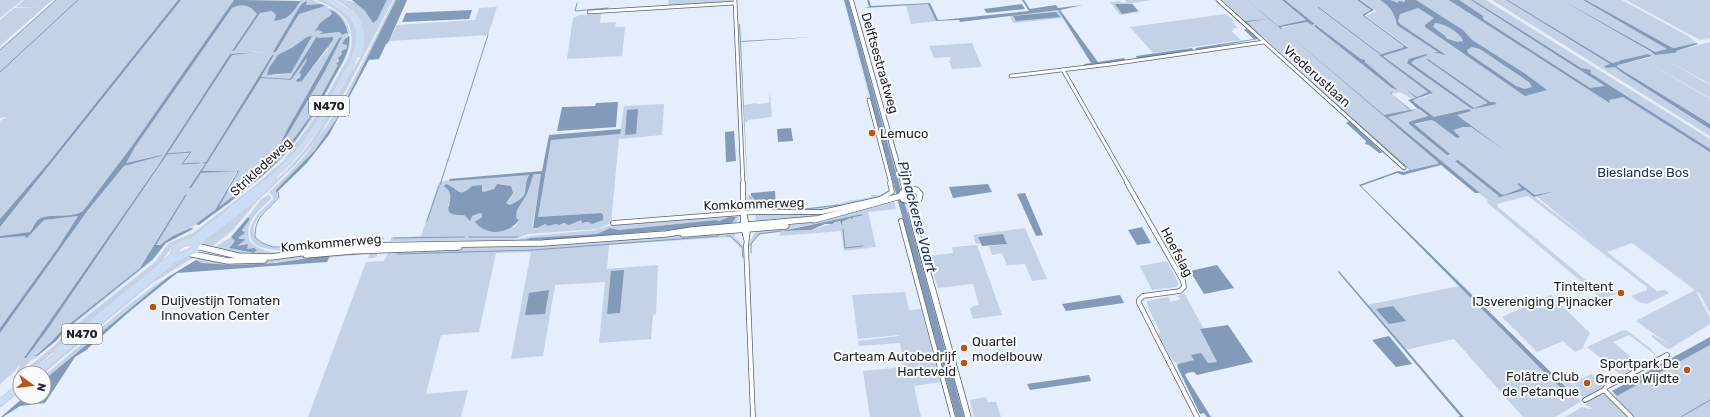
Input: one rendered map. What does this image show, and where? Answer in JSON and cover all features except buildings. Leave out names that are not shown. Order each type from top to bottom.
[{"type":"main road","name":"Strikledeweg","points":[[197,244],[206,234],[267,182],[291,159],[318,125],[334,97],[356,54],[359,39],[357,26],[352,18],[340,6],[327,0]]},
{"type":"main road","name":"Strikledeweg","points":[[206,234],[251,201],[288,166],[312,139],[334,103],[359,54],[363,38],[360,25],[355,15],[347,7],[334,0]]},
{"type":"main road","name":"Komkommerweg","points":[[197,244],[238,256],[258,257],[354,246],[542,243],[666,234],[674,235],[792,225],[904,197]]},
{"type":"main road","name":"Delftsestraatweg","points":[[904,197],[912,214],[968,417]]},
{"type":"main road","name":"N470","points":[[45,365],[164,265],[175,245],[206,234]]},
{"type":"main road","name":"N470","points":[[185,242],[197,244],[192,254],[178,256],[173,252],[177,247],[185,242]]},
{"type":"main road","name":"N470","points":[[40,365],[164,265],[178,256],[190,253],[197,244]]},
{"type":"main road","name":"Komkommerweg","points":[[192,254],[224,260],[248,261],[352,251],[449,248],[472,245]]},
{"type":"main road","points":[[0,398],[12,388]]},
{"type":"main road","points":[[0,403],[12,393]]},
{"type":"street","name":"Delftsestraatweg","points":[[851,0],[902,178],[904,197]]},
{"type":"street","name":"Vrederustlaan","points":[[1218,0],[1404,168]]},
{"type":"street","points":[[589,12],[735,1],[753,417]]},
{"type":"street","points":[[1011,76],[1264,42]]},
{"type":"street","name":"Hoefslag","points":[[1063,70],[1183,281],[1184,287],[1180,291],[1143,296],[1138,300],[1197,417]]},
{"type":"street","name":"Delftsestraatweg","points":[[868,100],[892,192]]},
{"type":"street","name":"Komkommerweg","points":[[613,223],[744,213],[822,212],[880,199],[892,192]]},
{"type":"street","points":[[901,221],[953,417]]},
{"type":"street","points":[[1585,400],[1604,390],[1606,387],[1667,355]]},
{"type":"street","points":[[1604,390],[1631,417]]},
{"type":"green space","points":[[0,0],[22,0],[0,18]]},
{"type":"green space","points":[[24,0],[52,0],[0,46],[0,20],[14,8],[38,8],[16,7]]},
{"type":"green space","points":[[56,0],[178,0],[49,162],[0,219],[0,121],[7,117],[0,118],[0,50]]},
{"type":"green space","points":[[181,0],[234,0],[132,146],[83,211],[69,216],[52,216],[42,218],[36,222],[30,232],[0,236],[0,227]]},
{"type":"green space","points":[[300,0],[312,0],[327,6],[328,8],[336,11],[345,21],[350,33],[348,36],[350,36],[350,45],[346,57],[312,119],[282,159],[265,173],[298,136],[309,120],[342,63],[348,46],[349,40],[347,37],[343,45],[347,45],[346,49],[341,51],[342,54],[338,58],[337,65],[339,65],[309,118],[287,148],[258,177],[219,207],[239,171],[237,171],[215,210],[197,224],[198,225],[191,227],[194,228],[193,229],[184,232],[164,243],[156,245],[186,194],[140,268],[62,330],[52,341],[35,355],[37,356],[56,341],[26,365],[12,365],[12,374],[0,384],[0,333],[88,210],[124,166],[161,156],[125,163],[232,8],[243,5],[249,7],[257,14],[233,51],[260,13],[272,11],[276,15],[274,21],[289,16],[301,2]],"holes":[[[307,1],[306,5],[321,4],[325,6],[299,14],[276,52],[274,52],[300,6]],[[329,10],[333,11],[344,23],[349,34],[339,32],[318,34],[345,31],[344,29],[328,32],[317,30],[316,27],[331,15],[332,13]],[[317,36],[328,49],[302,81],[296,80],[301,74],[299,73],[307,60],[305,59],[291,80],[261,78],[201,171],[232,171],[201,173],[189,188],[205,164],[203,162],[206,162],[272,55],[274,55],[261,77],[290,79]],[[307,37],[291,73],[272,76],[285,51]],[[342,37],[325,71],[271,162],[287,130],[339,38]],[[259,51],[267,52],[232,54],[160,165],[45,333],[25,358],[165,155],[230,54]]]},
{"type":"green space","points":[[316,0],[326,0],[350,17],[357,29],[356,49],[324,111],[305,140],[282,166],[198,234],[173,245],[161,262],[75,332],[38,365],[31,365],[54,346],[68,331],[155,262],[169,243],[193,233],[257,184],[284,160],[315,117],[349,56],[352,35],[350,27],[341,14],[326,4]]},
{"type":"green space","points":[[336,0],[349,1],[358,4],[362,7],[372,22],[377,20],[387,0],[393,0],[338,105],[316,141],[295,165],[257,201],[233,230],[209,249],[203,244],[209,236],[262,193],[299,157],[323,122],[362,55],[364,38],[360,23],[350,10]]},
{"type":"green space","points":[[394,0],[396,0],[336,120],[315,150],[276,190],[278,197],[258,218],[254,226],[255,237],[264,245],[284,249],[285,246],[338,240],[385,238],[383,241],[365,241],[282,250],[267,249],[256,245],[250,237],[252,224],[273,199],[273,196],[269,192],[303,157],[330,121],[353,81]]},
{"type":"green space","points":[[669,0],[732,0],[732,2],[668,5]]},
{"type":"green space","points":[[843,0],[893,185],[898,179],[848,0],[901,184],[895,190],[893,188]]},
{"type":"green space","points":[[1125,0],[1152,0],[1132,3],[1140,12],[1120,15],[1110,2],[1127,2]]},
{"type":"green space","name":"Bieslandse Bos","points":[[1222,0],[1282,0],[1306,20],[1278,26],[1281,28],[1307,22],[1312,25],[1315,24],[1285,0],[1357,0],[1371,10],[1362,15],[1404,46],[1380,55],[1428,92],[1417,97],[1408,90],[1418,99],[1432,94],[1384,56],[1408,47],[1366,16],[1376,11],[1361,0],[1486,0],[1710,139],[1710,313],[1700,294],[1696,291],[1710,318],[1710,324],[1667,349],[1651,336],[1653,335],[1670,345],[1636,321],[1695,290],[1632,243],[1607,252],[1657,291],[1665,290],[1669,293],[1647,304],[1639,302],[1631,296],[1647,290],[1647,287],[1528,196],[1497,204],[1498,207],[1587,281],[1604,285],[1616,294],[1601,298],[1490,205],[1487,202],[1488,200],[1445,164],[1412,171]],"holes":[[[1315,26],[1318,26],[1365,62],[1397,90],[1392,88]],[[1400,92],[1414,100],[1434,118],[1456,114],[1506,151],[1471,127],[1463,127],[1452,130],[1457,138],[1431,120],[1414,125],[1410,122],[1428,117],[1419,110],[1413,111],[1392,94]],[[1456,161],[1504,195],[1523,188],[1517,184],[1519,183],[1535,195],[1554,191],[1536,196],[1589,239],[1525,190],[1498,198],[1497,197],[1500,196]]]},
{"type":"green space","points":[[1492,0],[1506,0],[1615,67],[1710,129],[1710,136]]},
{"type":"green space","points":[[1508,0],[1583,0],[1667,49],[1655,52],[1633,41],[1655,55],[1674,53],[1676,51],[1710,42],[1710,84],[1661,57],[1710,85],[1710,98],[1645,61],[1710,99],[1710,124],[1617,67],[1618,65],[1652,57],[1648,54],[1621,59],[1620,61],[1612,63]]},
{"type":"green space","points":[[1586,0],[1622,0],[1688,36],[1696,43],[1674,48],[1671,47]]},
{"type":"green space","points":[[1626,0],[1710,0],[1710,34],[1708,33],[1710,38],[1700,40]]},
{"type":"green space","points":[[929,4],[936,21],[911,24],[906,5]]},
{"type":"green space","points":[[497,7],[488,35],[389,41],[397,25],[475,20],[479,8]]},
{"type":"green space","points":[[1058,10],[1063,18],[1013,23],[1009,15]]},
{"type":"green space","points":[[601,13],[600,23],[616,22],[615,27],[625,27],[622,56],[567,59],[573,18],[580,15]]},
{"type":"green space","points":[[1226,14],[1234,21],[1232,22],[1238,28],[1233,28],[1234,30],[1231,31],[1241,40],[1153,53],[1130,27]]},
{"type":"green space","points":[[972,43],[982,67],[952,69],[949,61],[951,60],[950,57],[934,58],[929,46]]},
{"type":"green space","points":[[770,92],[772,117],[748,120],[745,122],[744,105],[769,103]]},
{"type":"green space","points":[[664,104],[662,135],[619,139],[611,223],[598,229],[528,234],[512,240],[391,241],[391,238],[421,236],[439,182],[449,180],[529,174],[523,195],[510,205],[506,203],[510,197],[509,185],[497,184],[494,189],[484,192],[482,191],[482,185],[462,193],[447,189],[450,195],[448,206],[464,215],[467,219],[471,219],[471,216],[480,213],[482,214],[482,217],[476,222],[480,227],[515,227],[519,221],[516,218],[517,210],[527,194],[534,174],[542,174],[532,227],[535,229],[545,224],[548,226],[558,225],[580,220],[582,223],[587,223],[601,213],[538,217],[551,140],[620,134],[624,106]]},
{"type":"green space","points":[[268,195],[271,199],[253,217],[249,228],[248,234],[250,241],[258,248],[279,253],[303,251],[342,244],[382,242],[290,254],[251,256],[212,249],[231,237],[235,241],[229,247],[248,253],[256,253],[253,248],[247,249],[247,244],[237,246],[244,241],[239,240],[239,237],[245,232],[241,231],[250,219],[248,217],[261,199]]},
{"type":"green space","points":[[871,195],[879,195],[880,197],[817,211],[801,209],[839,205],[845,202],[868,198],[871,197]]},
{"type":"green space","points":[[891,195],[892,198],[817,217],[756,224],[755,214],[817,213]]},
{"type":"green space","points":[[746,197],[751,197],[759,206],[794,210],[755,211]]},
{"type":"green space","points":[[894,202],[896,209],[868,212],[876,247],[844,251],[841,231],[780,236],[780,232],[761,234],[752,243],[752,246],[748,246],[756,230],[809,223]],"holes":[[[862,214],[859,217],[854,217],[853,219],[850,218],[842,222],[842,226],[840,221],[812,230],[783,230]]]},
{"type":"green space","points":[[905,206],[907,206],[965,417],[964,417]]},
{"type":"green space","points":[[740,215],[735,225],[562,241],[399,243],[511,241],[531,236],[596,230],[614,224]],"holes":[[[729,217],[734,217],[732,223],[726,225],[596,236],[526,240],[530,238],[597,234],[610,228],[619,230],[716,220],[719,221]]]},
{"type":"green space","points":[[78,216],[57,249],[0,328],[0,238],[25,236],[33,232],[44,220]]},
{"type":"green space","points":[[1025,228],[1047,279],[1032,281],[1025,264],[1007,265],[1002,253],[992,255],[989,246],[1007,244],[979,236],[981,243],[976,244],[973,235]]},
{"type":"green space","points":[[735,232],[735,237],[744,247],[741,248],[730,237],[609,245],[607,269],[658,265],[656,314],[653,315],[651,339],[599,343],[605,282],[555,285],[543,356],[511,359],[531,252],[496,253],[479,332],[441,335],[426,394],[468,390],[461,417],[308,417],[366,262],[384,261],[388,253],[395,253],[396,250],[524,246]]},
{"type":"green space","points":[[166,243],[153,260],[68,329],[56,341],[66,329],[152,260]]},
{"type":"green space","points":[[977,245],[1002,315],[973,319],[970,309],[973,306],[979,305],[973,284],[938,288],[928,256],[953,253],[952,247]]},
{"type":"green space","points":[[377,252],[377,256],[374,258],[368,258],[369,254],[334,257],[330,258],[327,262],[330,255],[281,262],[240,265],[206,264],[196,260],[200,257],[258,262],[306,256]]},
{"type":"green space","points":[[194,257],[151,284],[52,366],[52,365],[48,365],[171,265],[182,259]]},
{"type":"green space","points":[[1167,261],[1179,284],[1176,287],[1152,290],[1140,266]]},
{"type":"green space","points":[[168,277],[52,373],[52,369],[126,307]]},
{"type":"green space","points":[[1459,286],[1553,381],[1565,391],[1570,390],[1582,401],[1555,417],[1523,417],[1454,339],[1405,350],[1367,305]]},
{"type":"green space","points":[[905,292],[909,310],[921,309],[941,382],[914,386],[921,417],[870,417],[863,371],[904,367],[900,343],[859,346],[858,341],[899,335],[858,339],[852,295]]},
{"type":"green space","points":[[1184,293],[1204,329],[1200,330],[1217,362],[1208,363],[1191,355],[1194,360],[1178,364],[1173,361],[1158,335],[1160,332],[1147,305],[1147,301],[1168,297],[1171,302],[1181,299],[1177,296]]},
{"type":"green space","points":[[1551,295],[1590,333],[1582,349],[1575,352],[1563,341],[1537,352],[1502,317]]},
{"type":"green space","points":[[1626,330],[1650,348],[1658,357],[1629,335],[1613,342],[1641,365],[1621,375],[1587,347]]},
{"type":"green space","name":"Sportpark De Groene Wijdte","points":[[1710,345],[1710,417],[1565,417],[1582,407],[1592,408],[1586,406],[1585,403],[1595,397],[1601,395],[1611,397],[1617,396]]},
{"type":"green space","points":[[1554,369],[1581,391],[1573,383],[1591,374],[1601,382],[1583,392],[1600,383],[1604,386],[1587,397],[1582,396],[1572,391],[1559,378]]},
{"type":"green space","points":[[986,397],[988,402],[996,402],[1001,417],[974,417],[970,400]]},
{"type":"shaded area","points":[[178,0],[181,0],[0,227],[0,219],[49,162]]},
{"type":"shaded area","points":[[234,0],[301,1],[290,15],[280,20],[274,21],[276,15],[272,11],[260,13],[234,51],[232,51],[257,14],[249,7],[242,5],[232,8],[135,147],[126,163],[162,155],[124,166],[88,210],[0,333],[0,328],[57,249],[78,216],[44,220],[27,238],[25,236],[0,238],[0,236],[30,232],[35,223],[43,217],[73,215],[83,211],[132,146]]},
{"type":"shaded area","points":[[352,0],[387,0],[377,20],[373,23],[365,11]]},
{"type":"shaded area","points":[[396,0],[407,0],[388,43],[386,44],[379,59],[369,60],[329,135],[306,164],[276,193],[276,190],[315,150],[336,120]]},
{"type":"shaded area","points":[[844,0],[848,0],[964,417],[956,417]]},
{"type":"shaded area","points":[[867,0],[869,0],[871,6],[930,3],[938,20],[1029,11],[1022,0],[1024,0],[1030,9],[1056,5],[1058,8],[1083,5],[1060,10],[1098,62],[1124,58],[1126,61],[1085,66],[1084,64],[1091,63],[1058,10],[960,22],[959,20],[936,21],[928,4],[864,8],[869,7]]},
{"type":"shaded area","points":[[1221,0],[1245,21],[1269,19],[1247,22],[1267,42]]},
{"type":"shaded area","points":[[1247,0],[1278,26],[1306,20],[1282,0],[1285,0],[1315,24],[1312,25],[1307,22],[1281,27],[1281,29]]},
{"type":"shaded area","points":[[1357,0],[1360,0],[1374,10],[1365,16],[1408,48],[1383,56],[1433,93],[1413,101],[1434,117],[1469,109],[1471,111],[1457,115],[1507,152],[1471,127],[1463,127],[1453,130],[1460,137],[1457,138],[1431,120],[1414,124],[1450,154],[1447,155],[1409,124],[1409,122],[1428,116],[1419,109],[1388,117],[1479,193],[1475,193],[1441,165],[1403,175],[1397,173],[1361,186],[1570,391],[1565,391],[1553,381],[1359,185],[1398,171],[1404,172],[1410,170],[1269,43],[1411,170],[1438,164],[1438,162],[1283,30],[1384,115],[1410,110],[1394,96],[1411,110],[1418,109],[1408,100],[1416,98],[1407,90],[1417,97],[1428,92],[1379,55],[1402,48],[1404,46],[1362,15],[1371,10]]},
{"type":"shaded area","points":[[1380,0],[1390,0],[1398,3],[1398,1],[1405,2],[1405,0],[1416,0],[1463,30],[1472,40],[1527,75],[1547,90],[1525,96],[1425,27],[1425,25],[1434,18],[1418,8],[1400,14],[1398,21],[1400,24],[1446,55],[1433,52],[1438,52],[1397,25],[1393,13],[1384,2]],"holes":[[[1435,23],[1439,23],[1452,29],[1462,38],[1463,41],[1458,42],[1447,39],[1433,27]],[[1472,47],[1480,49],[1529,82],[1532,87],[1525,89],[1516,86],[1468,53],[1467,50]]]},
{"type":"shaded area","points":[[1449,0],[1459,0],[1483,16],[1483,19],[1590,88],[1605,86],[1471,0],[1473,0],[1581,68],[1591,70],[1590,73],[1710,149],[1710,152],[1623,97],[1609,100],[1610,103],[1608,102]]},
{"type":"shaded area","points":[[1506,0],[1612,63],[1620,61],[1621,59],[1648,54],[1652,56],[1618,65],[1617,67],[1710,124],[1710,129],[1615,67],[1606,68],[1604,66],[1610,64]]},
{"type":"shaded area","points":[[1562,0],[1655,52],[1667,49],[1583,0],[1586,0],[1671,47],[1674,48],[1696,43],[1698,44],[1674,53],[1655,55]]},
{"type":"shaded area","points":[[307,1],[306,5],[321,4],[325,6],[299,14],[276,52],[273,52],[300,6]]},
{"type":"shaded area","points":[[1022,4],[1025,9],[987,13],[984,9]]},
{"type":"shaded area","points":[[1115,4],[1132,4],[1138,11],[1122,14]]},
{"type":"shaded area","points":[[329,10],[336,13],[342,19],[348,34],[346,33],[342,35],[339,32],[319,34],[323,32],[318,30],[315,31],[320,23],[331,15],[332,13]]},
{"type":"shaded area","points":[[472,10],[469,19],[402,22],[406,13]]},
{"type":"shaded area","points":[[1056,12],[1060,17],[1016,21],[1013,16]]},
{"type":"shaded area","points":[[739,24],[741,41],[814,37],[741,42],[748,197]]},
{"type":"shaded area","points":[[1316,25],[1361,59],[1365,60],[1365,62],[1398,90],[1392,88],[1314,26]]},
{"type":"shaded area","points":[[1247,29],[1258,39],[1197,50],[1195,48],[1254,39],[1244,30]]},
{"type":"shaded area","points":[[312,36],[291,73],[267,75],[269,68],[278,55],[307,37]]},
{"type":"shaded area","points":[[317,36],[318,38],[333,37],[333,40],[302,81],[297,82],[296,80],[300,77],[301,74],[299,73],[307,60],[306,59],[291,80],[261,78],[202,171],[237,171],[201,173],[191,188],[189,188],[205,164],[203,162],[206,162],[272,55],[274,55],[261,77],[290,79]]},
{"type":"shaded area","points":[[349,36],[348,48],[341,65],[313,114],[284,155],[247,188],[199,225],[196,224],[215,210],[237,171],[239,171],[219,207],[258,177],[287,148],[309,118],[338,65],[336,64],[339,61],[338,58],[342,54],[341,51],[346,49],[347,45],[342,44]]},
{"type":"shaded area","points":[[342,37],[325,71],[271,163],[287,130],[339,38]]},
{"type":"shaded area","points":[[1192,48],[1193,50],[1137,59],[1136,56]]},
{"type":"shaded area","points":[[268,51],[232,55],[166,156],[45,333],[26,358],[24,358],[157,167],[230,54]]},
{"type":"shaded area","points":[[1426,54],[1428,55],[1414,60],[1411,63],[1474,108],[1488,103],[1426,59],[1490,102],[1497,104],[1472,109],[1407,63],[1409,59]]},
{"type":"shaded area","points":[[618,102],[616,127],[557,131],[562,107],[595,106],[596,103]]},
{"type":"shaded area","points":[[638,109],[636,134],[625,135],[627,110]]},
{"type":"shaded area","points":[[1349,121],[1382,153],[1379,153],[1369,145],[1365,144],[1366,141],[1346,123]]},
{"type":"shaded area","points":[[791,128],[793,141],[778,142],[777,129]]},
{"type":"shaded area","points":[[621,129],[620,134],[551,140],[538,217],[601,213],[603,215],[603,220],[592,224],[588,222],[582,223],[581,220],[569,225],[564,223],[548,226],[545,224],[537,228],[533,228],[541,174],[534,174],[533,176],[527,194],[517,210],[516,218],[519,220],[515,225],[504,231],[492,232],[480,227],[475,222],[482,217],[482,214],[480,213],[472,216],[470,221],[464,215],[456,215],[449,212],[450,194],[444,186],[446,184],[459,192],[464,192],[472,186],[482,185],[482,191],[484,192],[494,189],[497,184],[511,186],[513,193],[506,203],[510,205],[522,198],[524,195],[529,175],[450,181],[449,179],[542,171],[549,135]]},
{"type":"shaded area","points":[[734,131],[736,161],[726,162],[725,132]]},
{"type":"shaded area","points":[[1458,160],[1504,195],[1522,188],[1517,184],[1519,183],[1535,195],[1555,191],[1534,197],[1525,190],[1497,198],[1499,196],[1455,161]]},
{"type":"shaded area","points":[[988,184],[992,192],[953,198],[949,187]]},
{"type":"shaded area","points":[[775,191],[776,206],[762,204],[751,196],[751,193]]},
{"type":"shaded area","points":[[1025,193],[1043,235],[1036,236],[1017,194]]},
{"type":"shaded area","points":[[187,194],[156,245],[160,245],[173,236],[191,228],[193,229],[166,243],[152,260],[66,329],[56,341],[35,356],[62,330],[140,268]]},
{"type":"shaded area","points":[[862,214],[861,216],[854,217],[852,219],[850,218],[842,222],[842,226],[840,221],[832,224],[825,224],[811,230],[782,231]]},
{"type":"shaded area","points":[[248,217],[250,219],[242,230],[245,232],[239,237],[239,239],[245,240],[237,246],[248,244],[247,249],[254,248],[257,250],[254,253],[229,248],[235,241],[231,237]]},
{"type":"shaded area","points":[[729,217],[736,217],[732,223],[726,225],[563,239],[526,240],[530,238],[597,234],[610,228],[619,230],[716,220],[719,221]]},
{"type":"shaded area","points":[[1142,227],[1151,243],[1137,245],[1128,230]]},
{"type":"shaded area","points":[[1003,234],[1007,244],[982,246],[978,237]]},
{"type":"shaded area","points":[[330,255],[327,262],[177,273],[129,312],[85,351],[75,357],[52,392],[52,373],[168,277],[196,260],[202,263],[232,265],[276,263]]},
{"type":"shaded area","points":[[1217,265],[1234,288],[1204,294],[1190,271]]},
{"type":"shaded area","points":[[624,270],[620,313],[607,314],[611,271]]},
{"type":"shaded area","points":[[1339,271],[1464,417],[1458,417],[1460,416],[1338,272]]},
{"type":"shaded area","points":[[549,290],[545,314],[525,315],[529,293]]},
{"type":"shaded area","points":[[1120,295],[1124,303],[1066,311],[1062,304]]},
{"type":"shaded area","points":[[1393,306],[1406,321],[1389,324],[1376,309]]},
{"type":"shaded area","points":[[1228,325],[1253,362],[1197,375],[1194,372],[1187,373],[1185,375],[1211,417],[1207,417],[1204,413],[1200,414],[1177,366],[1178,364],[1194,360],[1191,355],[1201,353],[1208,363],[1217,362],[1200,329]]},
{"type":"shaded area","points":[[1389,336],[1412,364],[1396,367],[1372,340]]},
{"type":"shaded area","points":[[1710,337],[1710,345],[1617,396],[1612,391]]},
{"type":"shaded area","points":[[1089,375],[1091,381],[1030,390],[1027,384]]},
{"type":"shaded area","points":[[15,405],[28,405],[20,406],[1,417]]},
{"type":"waterway","points":[[0,50],[56,0]]},
{"type":"waterway","points":[[0,72],[78,0]]},
{"type":"waterway","points":[[577,3],[575,11],[608,8]]},
{"type":"waterway","points":[[1318,7],[1380,54]]},
{"type":"waterway","points":[[440,185],[488,35]]},
{"type":"waterway","points":[[167,154],[191,152],[182,164],[199,163]]},
{"type":"waterway","points":[[427,221],[439,186]]},
{"type":"waterway","points":[[278,192],[279,197],[262,214],[257,224],[255,237],[262,243],[273,247],[287,247],[343,240],[383,238]]},
{"type":"waterway","points":[[749,196],[758,206],[763,208],[791,209]]},
{"type":"waterway","points":[[806,209],[839,205]]},
{"type":"waterway","points":[[843,229],[845,248],[863,246]]},
{"type":"waterway","points":[[751,253],[751,244],[759,234],[781,231]]},
{"type":"waterway","points":[[397,254],[533,250],[719,236]]},
{"type":"waterway","points":[[727,236],[730,236],[742,247],[743,258]]},
{"type":"waterway","points":[[393,238],[464,237]]},
{"type":"waterway","points":[[469,237],[518,237]]},
{"type":"waterway","points":[[340,255],[358,254]]},
{"type":"waterway","points":[[1681,417],[1710,400]]},
{"type":"place","name":"Lemuco","points":[[872,133]]},
{"type":"place","name":"Tinteltent IJsvereniging Pijnacker","points":[[1621,293]]},
{"type":"place","name":"Duijvestijn Tomaten Innovation Center","points":[[153,307]]},
{"type":"place","name":"Quartel modelbouw","points":[[964,348]]},
{"type":"place","name":"Carteam Autobedrijf Harteveld","points":[[964,363]]},
{"type":"place","name":"Sportpark De Groene Wijdte","points":[[1687,370]]},
{"type":"place","name":"Folâtre Club de Petanque","points":[[1587,383]]},
{"type":"water label","name":"Pijnackerse Vaart","points":[[917,217]]}]
